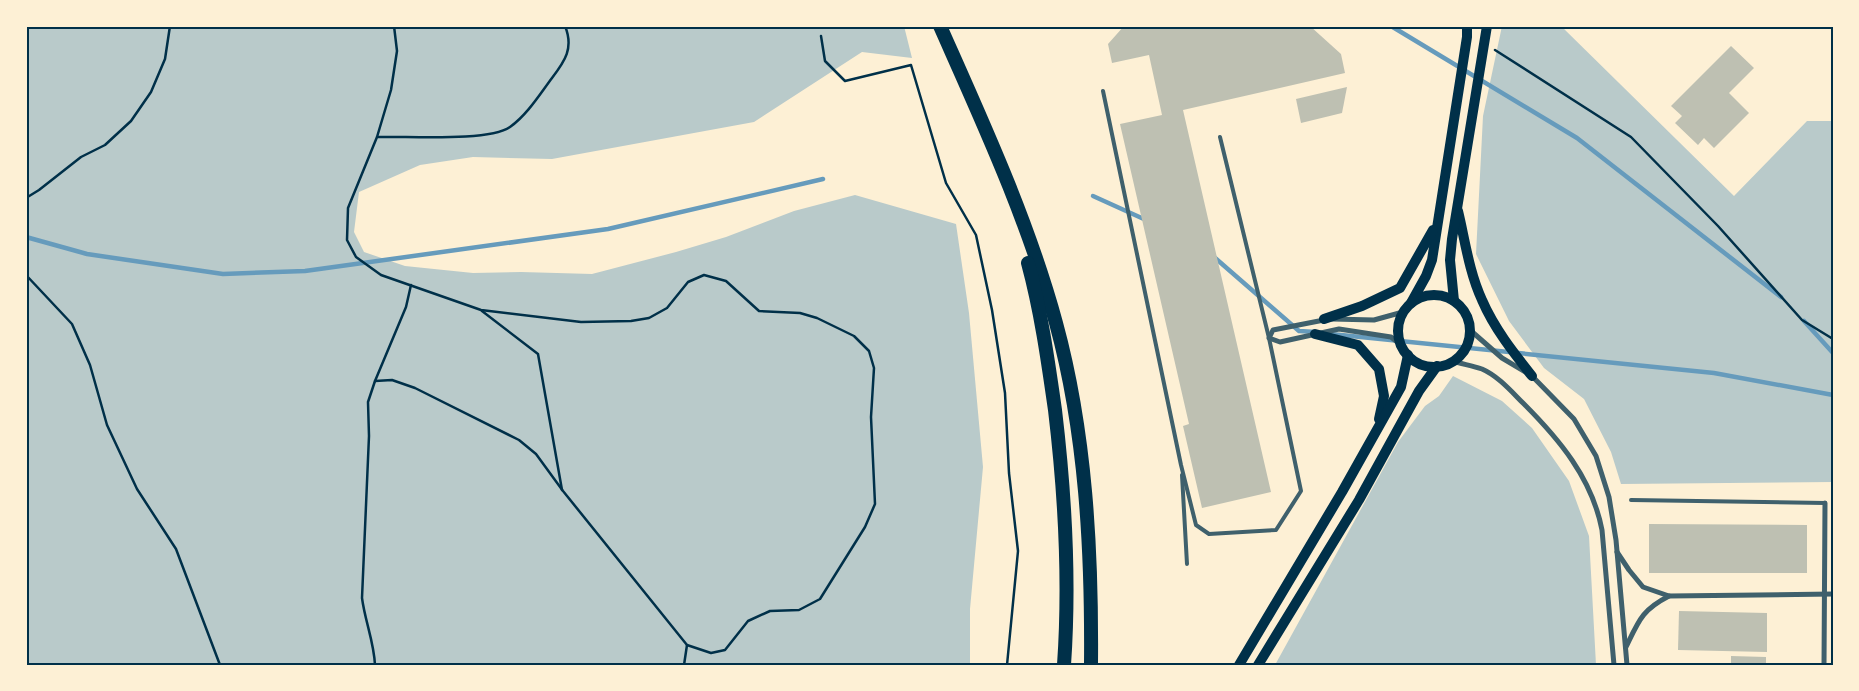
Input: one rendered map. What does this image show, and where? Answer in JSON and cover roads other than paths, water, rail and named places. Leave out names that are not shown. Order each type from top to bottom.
[{"type":"highway","points":[[940,26],[1005,173],[1037,260],[1056,324],[1072,394],[1087,519],[1091,607],[1091,665]]},
{"type":"highway","points":[[1005,173],[1033,281],[1048,361],[1058,440],[1065,508],[1066,633],[1064,665]]},
{"type":"main road","points":[[1411,303],[1421,297],[1432,295],[1444,296],[1454,301],[1464,311],[1470,330],[1467,345],[1461,354],[1452,361],[1437,366],[1419,363],[1408,355],[1401,345],[1398,328],[1404,312],[1426,276],[1432,260],[1467,37],[1467,26]]},
{"type":"main road","points":[[1454,301],[1450,260],[1457,205],[1486,44],[1487,26]]},
{"type":"main road","points":[[1457,205],[1468,258],[1481,299],[1503,340],[1532,376]]},
{"type":"main road","points":[[1324,320],[1362,306],[1400,288],[1428,242],[1439,216]]},
{"type":"main road","points":[[1315,334],[1358,346],[1379,368],[1384,396],[1378,428]]},
{"type":"main road","points":[[1238,665],[1342,492],[1401,387],[1408,355]]},
{"type":"main road","points":[[1258,665],[1359,500],[1419,391],[1437,366]]},
{"type":"street","points":[[1401,345],[1391,337],[1339,329],[1280,342],[1269,338],[1273,330],[1324,320],[1374,320],[1404,312]]},
{"type":"street","points":[[1470,330],[1502,358],[1532,376],[1574,419],[1596,456],[1609,497],[1617,551],[1627,665]]},
{"type":"street","points":[[1452,361],[1483,370],[1504,384],[1562,444],[1577,466],[1599,514],[1602,530],[1614,665]]},
{"type":"street","points":[[1824,503],[1824,665]]},
{"type":"street","points":[[1617,551],[1629,570],[1643,586],[1669,596],[1833,594]]},
{"type":"street","points":[[1626,649],[1638,622],[1652,605],[1669,596]]},
{"type":"lane","points":[[1103,90],[1181,465],[1196,525],[1209,534],[1276,530],[1301,491],[1269,338],[1220,137]]},
{"type":"lane","points":[[1181,465],[1187,564]]},
{"type":"lane","points":[[1631,500],[1824,503]]},
{"type":"waterway","points":[[1391,26],[1577,138],[1781,297]]},
{"type":"waterway","points":[[26,237],[87,254],[223,274],[305,271],[608,229],[823,179]]},
{"type":"waterway","points":[[1093,196],[1146,220]]},
{"type":"waterway","points":[[1214,257],[1299,331],[1316,332]]},
{"type":"waterway","points":[[1804,321],[1833,353]]},
{"type":"waterway","points":[[1331,334],[1714,373],[1833,395]]}]
